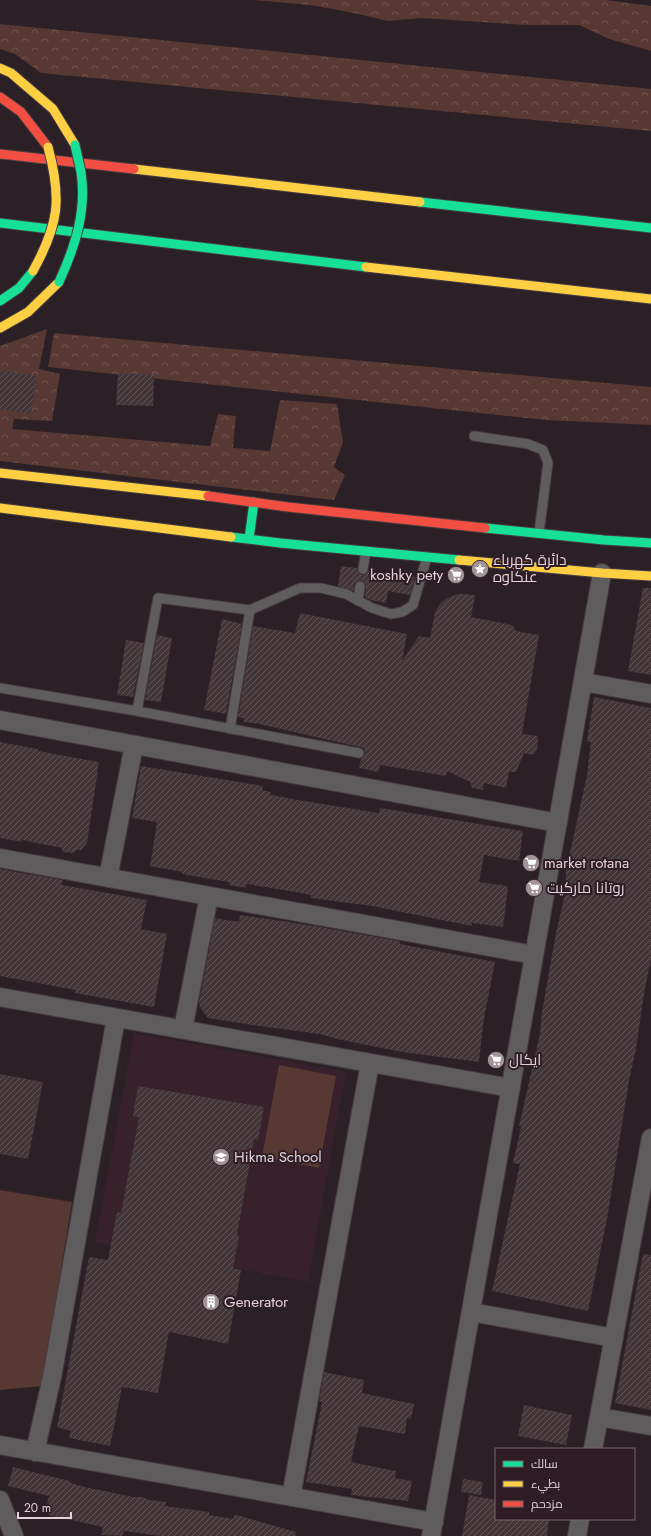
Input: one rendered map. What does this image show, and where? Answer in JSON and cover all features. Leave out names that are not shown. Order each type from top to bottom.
[{"type":"main road","points":[[0,68],[11,73],[53,109],[75,145],[81,173],[82,201],[79,229],[71,256],[59,282],[28,312],[0,328]]},
{"type":"main road","points":[[0,97],[21,112],[48,147],[55,172],[58,198],[54,224],[46,248],[33,271],[19,288],[0,301]]},
{"type":"main road","points":[[0,154],[651,228]]},
{"type":"main road","points":[[0,223],[467,279],[651,299]]},
{"type":"main road","points":[[0,472],[538,533],[651,543]]},
{"type":"main road","points":[[249,539],[254,502]]},
{"type":"main road","points":[[0,508],[249,539],[427,557],[651,576]]},
{"type":"street","points":[[0,1444],[35,1452],[291,1497],[433,1529],[602,573]]},
{"type":"street","points":[[583,682],[651,694]]},
{"type":"street","points":[[0,720],[558,823]]},
{"type":"street","points":[[108,878],[134,745]]},
{"type":"street","points":[[0,858],[534,955]]},
{"type":"street","points":[[182,1029],[209,896]]},
{"type":"street","points":[[0,997],[511,1088]]},
{"type":"street","points":[[35,1452],[52,1377],[116,1018]]},
{"type":"street","points":[[291,1497],[370,1063]]},
{"type":"street","points":[[593,1448],[651,1138]]},
{"type":"street","points":[[471,1312],[614,1338]]},
{"type":"street","points":[[599,1417],[651,1426]]},
{"type":"street","points":[[0,1500],[14,1536]]},
{"type":"street","points":[[577,1536],[580,1520]]},
{"type":"lane","points":[[474,436],[528,444],[543,450],[548,463],[538,533]]},
{"type":"lane","points":[[363,569],[366,551]]},
{"type":"lane","points":[[137,711],[158,598],[250,610],[300,588],[321,588],[346,594],[372,608],[391,614],[402,612],[413,605],[427,557]]},
{"type":"lane","points":[[358,601],[360,586]]},
{"type":"lane","points":[[230,729],[250,610]]},
{"type":"lane","points":[[0,688],[137,711],[359,753]]},
{"type":"shaded area","name":"Hikma School","points":[[134,1033],[346,1072],[308,1282],[95,1242]]},
{"type":"green space","points":[[255,0],[606,0],[651,6],[651,51],[609,39],[579,25],[525,25],[421,18],[388,21],[310,5]]},
{"type":"green space","points":[[0,24],[651,89],[651,131],[41,73],[15,54],[0,49]]},
{"type":"green space","points":[[47,329],[39,369],[60,374],[52,421],[14,419],[12,429],[210,446],[218,414],[236,416],[233,448],[270,451],[280,400],[337,404],[343,442],[334,467],[345,475],[334,500],[0,461],[0,346]]},
{"type":"green space","points":[[54,333],[651,387],[651,425],[546,420],[48,367]]},
{"type":"green space","points":[[279,1065],[336,1076],[319,1168],[262,1157]]},
{"type":"green space","points":[[0,1190],[72,1202],[42,1386],[0,1390]]},
{"type":"building","points":[[0,370],[37,376],[31,414],[0,409]]},
{"type":"building","points":[[118,373],[154,375],[153,406],[116,405]]},
{"type":"building","points":[[341,566],[357,568],[359,573],[362,575],[367,573],[369,570],[415,577],[410,595],[388,591],[386,603],[370,600],[365,597],[366,584],[361,580],[355,583],[353,591],[338,586]]},
{"type":"building","points":[[643,588],[651,588],[651,675],[628,671]]},
{"type":"building","points":[[457,594],[475,595],[471,617],[512,625],[516,631],[539,635],[522,734],[538,736],[537,750],[533,755],[524,753],[516,772],[509,772],[506,788],[484,783],[483,790],[472,788],[470,782],[447,771],[446,776],[380,765],[378,772],[359,768],[361,759],[365,754],[364,748],[259,724],[244,722],[244,718],[238,717],[253,626],[295,633],[300,613],[407,634],[402,661],[419,636],[430,638],[435,612],[440,604],[446,599]]},
{"type":"building","points":[[222,619],[242,624],[226,714],[204,710]]},
{"type":"building","points":[[157,635],[172,638],[161,702],[145,700]]},
{"type":"building","points":[[126,640],[144,643],[133,697],[117,695]]},
{"type":"building","points":[[594,697],[651,708],[651,959],[629,1081],[607,1219],[588,1311],[492,1291],[520,1164],[513,1163],[521,1127],[519,1126],[540,1034],[542,1012],[556,933],[565,894],[566,871],[587,775],[591,742],[587,741]]},
{"type":"building","points":[[0,742],[38,749],[38,751],[99,762],[87,843],[81,850],[76,850],[74,853],[62,852],[62,848],[22,840],[22,842],[0,838]]},
{"type":"building","points":[[141,766],[263,786],[262,790],[271,792],[271,795],[310,802],[379,813],[380,808],[523,831],[519,861],[484,855],[479,882],[508,886],[503,927],[472,923],[472,926],[372,906],[311,898],[311,895],[247,884],[246,888],[229,885],[229,882],[182,874],[182,872],[150,866],[157,822],[132,818]]},
{"type":"building","points":[[0,869],[62,880],[62,885],[147,900],[141,929],[167,934],[154,1007],[75,993],[76,990],[0,976]]},
{"type":"building","points":[[240,915],[400,941],[400,944],[495,962],[483,1024],[479,1062],[402,1052],[337,1039],[320,1034],[208,1018],[200,1007],[199,1002],[215,918],[239,922]]},
{"type":"building","points":[[0,1074],[43,1082],[28,1159],[0,1154]]},
{"type":"building","points":[[138,1086],[264,1107],[258,1140],[254,1139],[237,1235],[239,1236],[233,1268],[241,1270],[228,1344],[169,1332],[158,1393],[122,1387],[110,1446],[69,1438],[71,1431],[57,1427],[89,1257],[108,1260],[117,1212],[121,1213],[139,1117],[133,1116]]},
{"type":"building","points":[[643,1254],[651,1255],[651,1410],[615,1403]]},
{"type":"building","points":[[324,1372],[364,1380],[362,1393],[414,1404],[411,1419],[407,1418],[405,1434],[359,1426],[351,1462],[396,1471],[395,1478],[412,1481],[408,1501],[351,1495],[352,1489],[306,1482],[322,1402],[319,1401]]},
{"type":"building","points":[[524,1405],[572,1415],[566,1445],[518,1436]]},
{"type":"building","points":[[13,1467],[70,1481],[70,1483],[85,1487],[166,1502],[165,1506],[209,1512],[209,1515],[233,1519],[235,1515],[296,1532],[295,1536],[161,1536],[124,1531],[122,1536],[101,1535],[103,1527],[48,1515],[49,1504],[47,1503],[49,1496],[8,1486]]},
{"type":"building","points":[[463,1479],[483,1482],[481,1495],[461,1492]]},
{"type":"building","points":[[469,1495],[495,1500],[495,1520],[549,1520],[547,1536],[462,1536]]},
{"type":"traffic: fast","points":[[59,282],[75,242],[81,215],[81,172],[75,145]]},
{"type":"traffic: fast","points":[[420,202],[651,228]]},
{"type":"traffic: fast","points":[[0,223],[366,267]]},
{"type":"traffic: fast","points":[[0,301],[19,288],[33,271]]},
{"type":"traffic: fast","points":[[249,539],[254,502]]},
{"type":"traffic: fast","points":[[485,528],[604,540],[651,543]]},
{"type":"traffic: fast","points":[[231,537],[459,560]]},
{"type":"traffic: slow","points":[[0,68],[11,73],[53,109],[75,145]]},
{"type":"traffic: slow","points":[[33,271],[48,239],[56,211],[55,182],[48,147]]},
{"type":"traffic: slow","points":[[134,169],[420,202]]},
{"type":"traffic: slow","points":[[366,267],[651,299]]},
{"type":"traffic: slow","points":[[0,328],[28,312],[59,282]]},
{"type":"traffic: slow","points":[[0,473],[208,496]]},
{"type":"traffic: slow","points":[[0,508],[231,537]]},
{"type":"traffic: slow","points":[[459,560],[651,576]]},
{"type":"traffic: jam","points":[[0,97],[21,112],[48,147]]},
{"type":"traffic: jam","points":[[0,154],[134,169]]},
{"type":"traffic: jam","points":[[208,496],[288,507],[485,528]]},
{"type":"place","name":"دائرة كهرباء عنكاوه","points":[[480,569]]},
{"type":"place","name":"koshky pety","points":[[456,575]]},
{"type":"place","name":"market rotana","points":[[531,863]]},
{"type":"place","name":"روتانا ماركيت","points":[[534,888]]},
{"type":"place","name":"ايكال","points":[[496,1060]]},
{"type":"place","name":"Hikma School","points":[[221,1157]]},
{"type":"place","name":"Generator","points":[[211,1302]]}]
